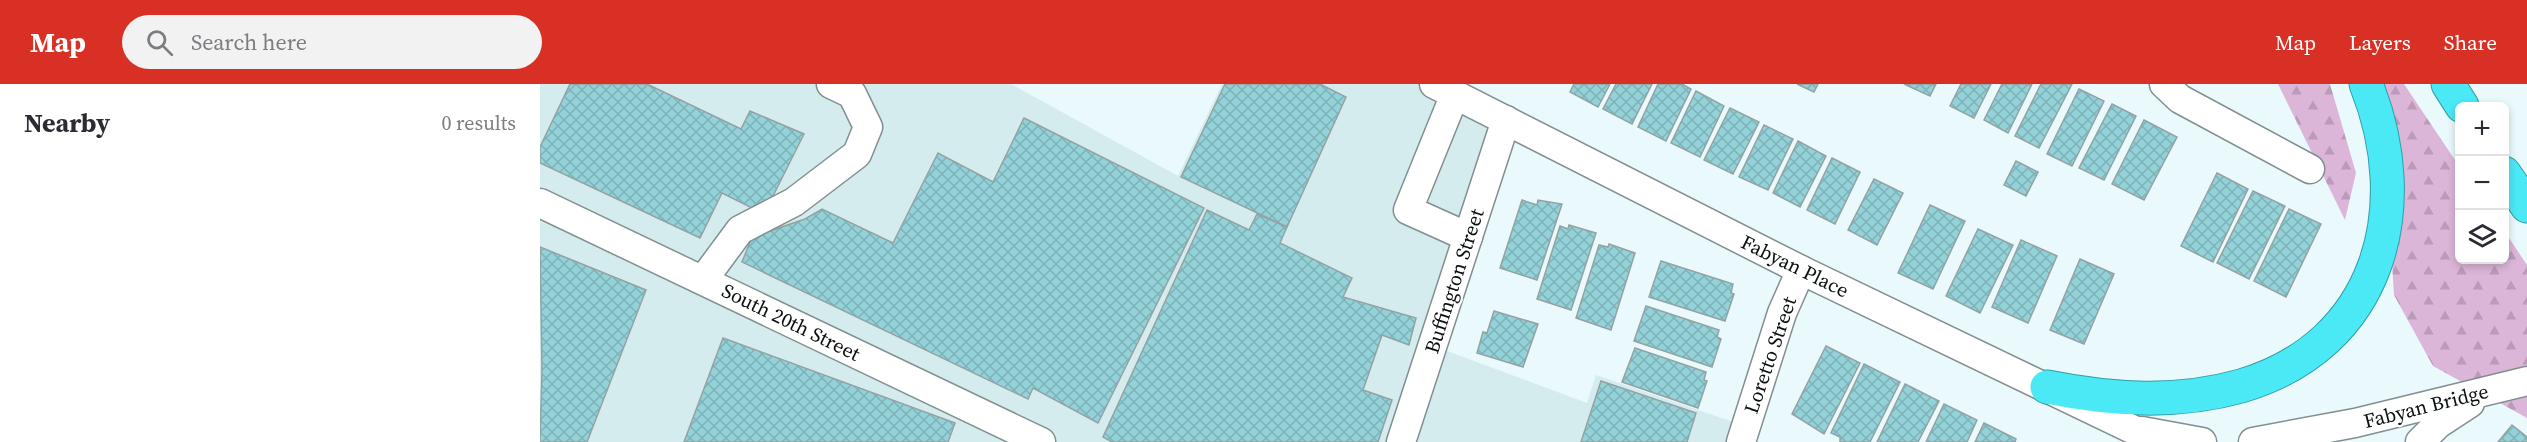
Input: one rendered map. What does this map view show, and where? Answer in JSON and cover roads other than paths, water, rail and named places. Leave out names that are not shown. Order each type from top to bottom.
[{"type":"highway","points":[[2047,387],[2095,396],[2139,399],[2203,394],[2261,379],[2295,362],[2327,338],[2341,323],[2365,286],[2379,254],[2387,221],[2387,154],[2375,107],[2366,84]]},
{"type":"highway","points":[[2448,84],[2459,102]]},
{"type":"highway","points":[[2509,179],[2527,206]]},
{"type":"street","points":[[703,280],[740,230],[794,202],[857,154],[868,127],[852,94],[831,84]]},
{"type":"street","points":[[2164,84],[2180,99],[2310,169]]},
{"type":"street","points":[[1445,89],[1408,210],[1468,237]]},
{"type":"street","name":"Fabyan Place","points":[[1445,89],[1801,270],[2159,442]]},
{"type":"street","name":"Buffington Street","points":[[1401,442],[1506,120]]},
{"type":"street","name":"South 20th Street","points":[[540,202],[1041,442]]},
{"type":"street","name":"Loretto Street","points":[[1741,442],[1782,313],[1801,270]]},
{"type":"street","points":[[2420,442],[2450,415],[2514,384]]},
{"type":"street","name":"Fabyan Bridge","points":[[2253,442],[2365,421],[2514,384]]},
{"type":"street","points":[[2130,428],[2202,442]]}]
